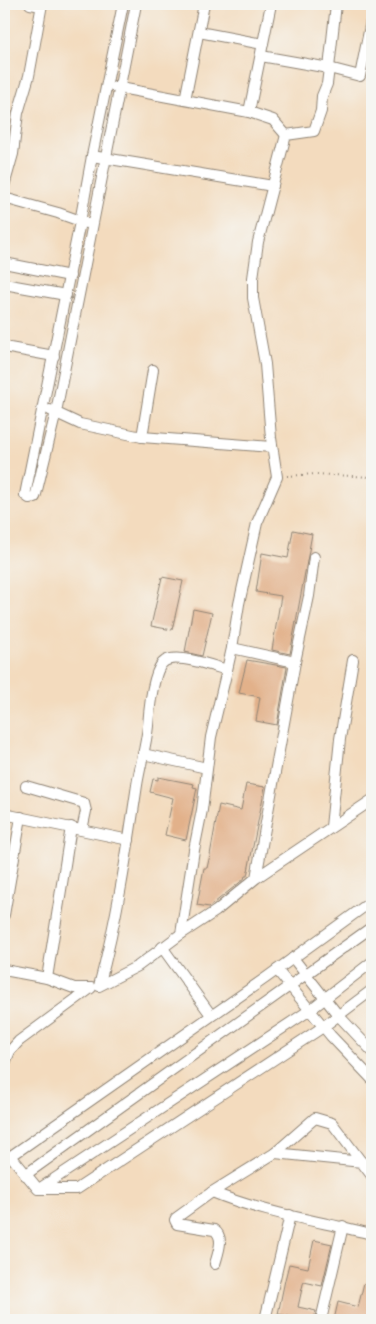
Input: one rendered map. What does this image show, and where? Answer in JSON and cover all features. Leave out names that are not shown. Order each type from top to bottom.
[{"type":"street","points":[[4,186],[13,154],[18,113],[29,76],[42,5],[30,4]]},
{"type":"street","points":[[123,4],[44,409],[25,495],[29,498],[35,497],[36,494],[56,412],[136,4]]},
{"type":"street","points":[[185,100],[204,4]]},
{"type":"street","points":[[249,112],[271,4]]},
{"type":"street","points":[[286,135],[314,131],[321,111],[322,96],[327,84],[336,4]]},
{"type":"street","points":[[260,56],[329,68],[360,76],[369,43],[372,16]]},
{"type":"street","points":[[199,32],[263,44]]},
{"type":"street","points":[[108,84],[120,88],[249,112],[273,120],[286,135]]},
{"type":"street","points":[[181,934],[202,810],[211,737],[232,648],[239,604],[257,523],[277,477],[272,448],[265,364],[253,298],[253,278],[258,242],[286,135]]},
{"type":"street","points":[[92,156],[273,186]]},
{"type":"street","points":[[4,198],[93,225]]},
{"type":"street","points":[[4,263],[70,276]]},
{"type":"street","points":[[4,284],[66,295]]},
{"type":"street","points":[[4,347],[54,356]]},
{"type":"street","points":[[142,437],[153,370]]},
{"type":"street","points":[[44,409],[56,412],[80,424],[142,437],[272,448]]},
{"type":"street","points":[[256,878],[295,662],[309,596],[314,557]]},
{"type":"street","points":[[232,648],[295,662]]},
{"type":"street","points":[[95,987],[129,840],[151,697],[160,667],[165,661],[176,657],[227,670]]},
{"type":"street","points":[[331,828],[339,747],[353,660]]},
{"type":"street","points":[[143,754],[207,768]]},
{"type":"street","points":[[26,786],[84,803],[86,810],[82,830]]},
{"type":"street","points":[[4,1065],[10,1051],[19,1042],[95,987],[138,966],[216,911],[256,878],[372,800]]},
{"type":"street","points":[[4,814],[129,840]]},
{"type":"street","points":[[4,915],[21,817]]},
{"type":"street","points":[[47,978],[71,828]]},
{"type":"street","points":[[372,901],[294,958],[11,1156],[38,1189],[77,1189],[323,1026],[372,990]]},
{"type":"street","points":[[25,1174],[372,927]]},
{"type":"street","points":[[162,948],[211,1015]]},
{"type":"street","points":[[294,958],[338,1015],[372,1051]]},
{"type":"street","points":[[38,1189],[310,1010],[372,962]]},
{"type":"street","points":[[4,970],[47,978],[74,988],[95,987]]},
{"type":"street","points":[[277,970],[323,1026],[372,1079]]},
{"type":"street","points":[[216,1264],[220,1240],[218,1232],[177,1224],[176,1218],[212,1192],[275,1153],[315,1118],[332,1124],[372,1176]]},
{"type":"street","points":[[275,1153],[362,1162]]},
{"type":"street","points":[[212,1192],[225,1198],[372,1234]]},
{"type":"street","points":[[265,1320],[290,1215]]},
{"type":"street","points":[[321,1320],[343,1226]]},
{"type":"path","points":[[277,477],[315,474],[372,476]]},
{"type":"building","points":[[293,530],[312,534],[290,654],[272,650],[281,596],[256,592],[262,553],[288,558]]},
{"type":"building","points":[[162,577],[183,581],[172,630],[151,626]]},
{"type":"building","points":[[193,609],[212,613],[202,656],[185,652]]},
{"type":"building","points":[[247,660],[287,667],[277,725],[256,721],[260,697],[239,693]]},
{"type":"building","points":[[158,777],[194,784],[193,787],[197,788],[186,840],[165,835],[173,798],[150,792],[153,779],[158,780]]},
{"type":"building","points":[[246,784],[265,787],[247,876],[209,907],[197,905],[204,868],[207,868],[210,855],[219,805],[241,810]]},
{"type":"building","points":[[314,1240],[332,1244],[322,1286],[304,1282],[303,1284],[298,1307],[316,1311],[314,1320],[296,1320],[297,1318],[278,1314],[289,1264],[308,1268]]},
{"type":"building","points":[[364,1283],[372,1285],[372,1320],[334,1320],[338,1302],[358,1307]]}]
